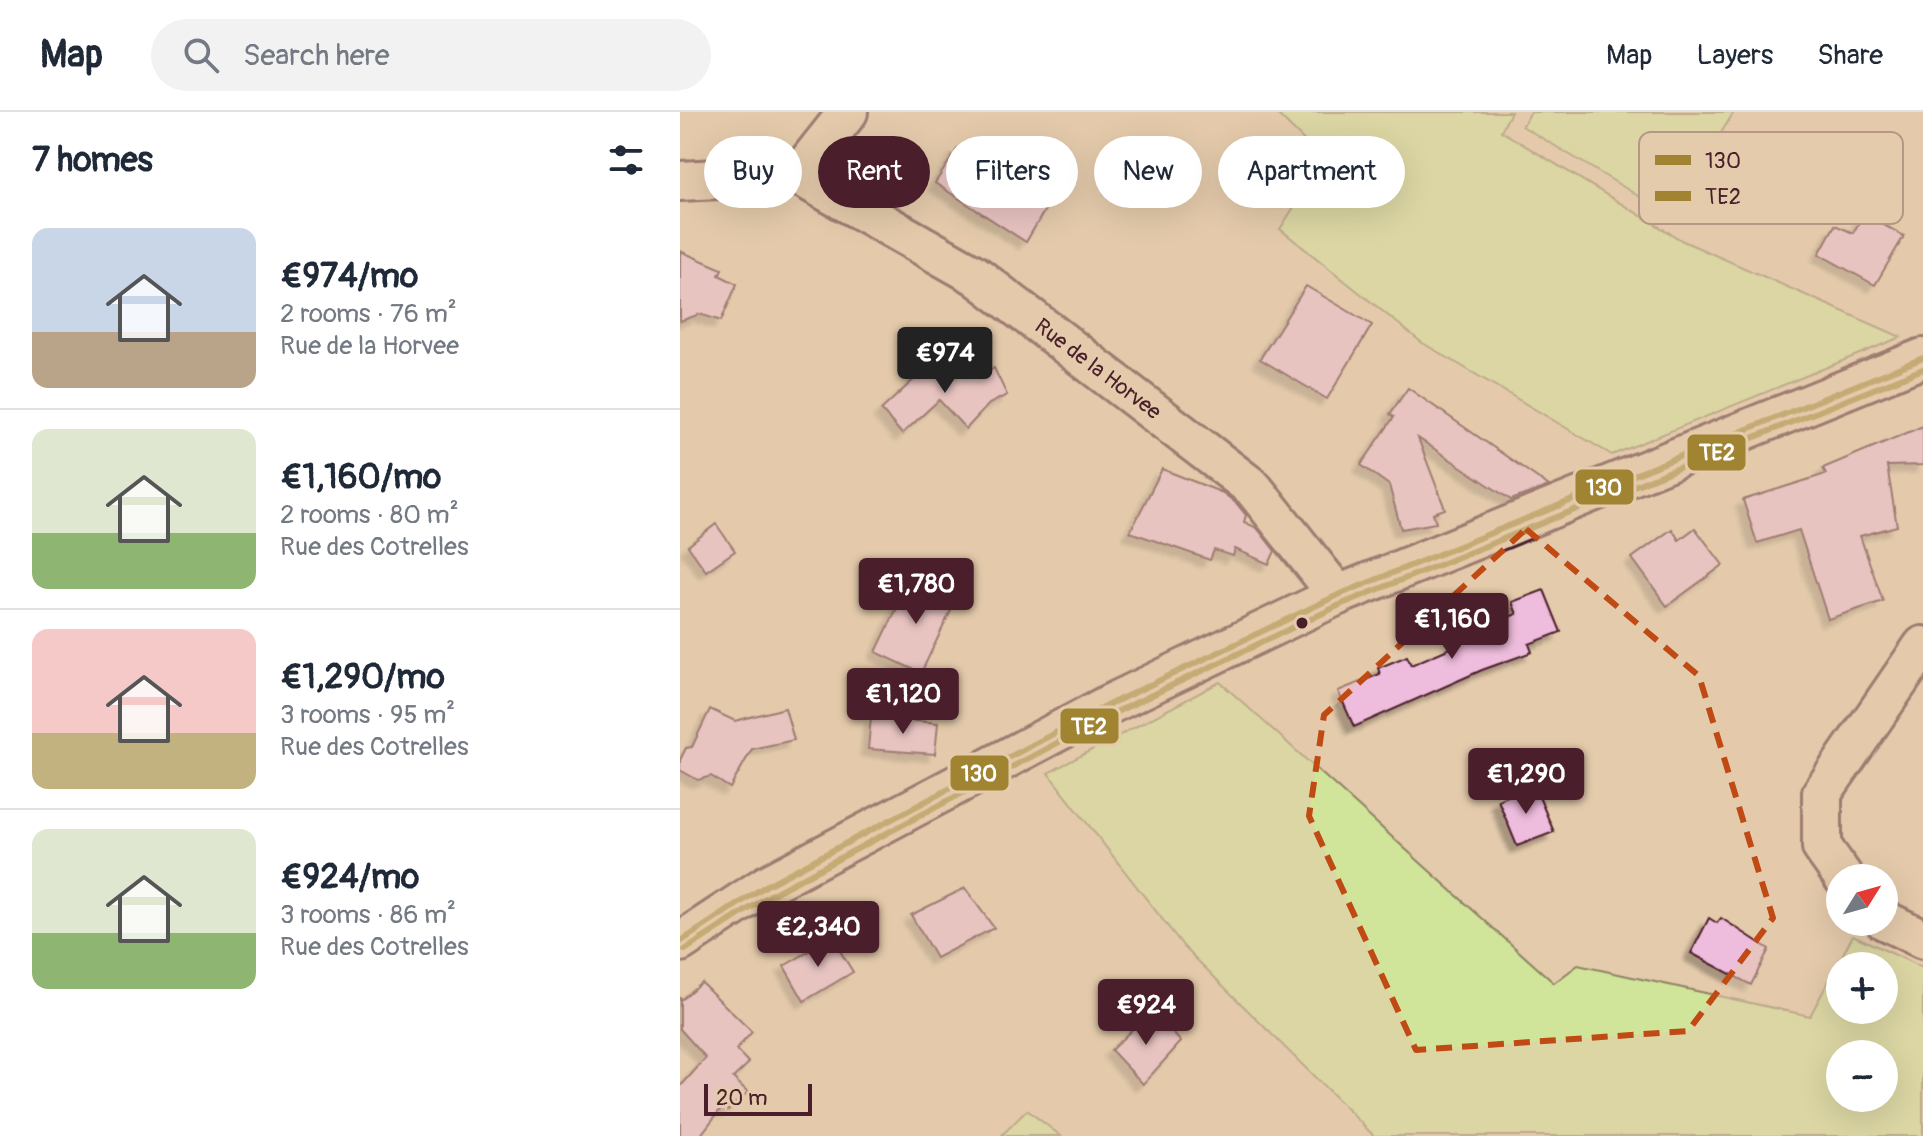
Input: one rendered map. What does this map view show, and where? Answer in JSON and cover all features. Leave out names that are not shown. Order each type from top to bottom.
[{"type":"street","points":[[802,170],[848,112]]},
{"type":"street","name":"Rue de la Horvee","points":[[802,177],[975,275],[1253,488],[1338,595]]},
{"type":"street","points":[[680,181],[704,180]]},
{"type":"street","points":[[680,942],[767,885],[1106,706],[1338,595],[1923,358]]},
{"type":"street","points":[[1834,864],[1822,847],[1822,793],[1923,646]]},
{"type":"street","points":[[1898,927],[1923,939]]},
{"type":"highlighted area","points":[[1526,529],[1699,676],[1773,918],[1688,1031],[1416,1050],[1309,816],[1324,715]]},
{"type":"green space","points":[[1275,112],[1511,112],[1501,131],[1639,214],[1639,224],[1655,224],[1683,241],[1901,337],[1612,455],[1421,342],[1280,229],[1293,208],[1405,208],[1405,136],[1300,136]]},
{"type":"green space","points":[[1531,112],[1734,112],[1722,132],[1639,132],[1639,196],[1522,126]]},
{"type":"green space","points":[[1220,682],[1554,983],[1578,965],[1810,1016],[1826,986],[1826,1024],[1898,1024],[1898,956],[1923,968],[1923,1136],[1374,1136],[1184,947],[1048,773]]},
{"type":"green space","points":[[1855,936],[1889,952],[1844,952]]},
{"type":"green space","points":[[1027,1110],[1061,1136],[1001,1136]]},
{"type":"building","points":[[946,166],[946,190],[935,183]]},
{"type":"building","points":[[974,208],[1046,208],[1026,242]]},
{"type":"building","points":[[1858,224],[1882,224],[1904,236],[1875,285],[1819,254],[1835,225],[1853,233]]},
{"type":"building","points":[[680,251],[722,269],[719,275],[737,284],[721,321],[700,314],[680,321]]},
{"type":"building","points":[[1306,286],[1372,325],[1327,399],[1260,359]]},
{"type":"building","points":[[935,360],[946,372],[960,360],[978,375],[994,368],[1007,395],[989,404],[966,429],[939,400],[902,434],[881,410]]},
{"type":"building","points":[[1408,388],[1549,486],[1511,500],[1418,438],[1445,509],[1433,513],[1436,523],[1401,529],[1389,485],[1361,465],[1394,417],[1390,414]]},
{"type":"building","points":[[1923,426],[1923,465],[1887,466],[1897,526],[1860,536],[1883,601],[1828,619],[1799,530],[1757,543],[1743,500],[1826,474],[1823,468]]},
{"type":"building","points":[[1162,469],[1223,493],[1237,504],[1246,515],[1244,522],[1257,528],[1275,551],[1269,564],[1235,549],[1233,556],[1214,550],[1210,560],[1130,532]]},
{"type":"building","points":[[716,524],[735,551],[706,571],[688,546]]},
{"type":"building","points":[[1695,528],[1723,565],[1667,606],[1632,558],[1672,529],[1679,540]]},
{"type":"building","points":[[911,579],[956,600],[921,673],[876,652]]},
{"type":"building","points":[[1544,590],[1561,632],[1529,644],[1532,652],[1482,670],[1354,727],[1338,691],[1380,674],[1378,668],[1407,656],[1411,665],[1469,640],[1466,633],[1517,614],[1512,602]]},
{"type":"building","points":[[785,708],[794,740],[752,749],[730,788],[711,776],[698,780],[680,770],[680,760],[686,748],[692,747],[710,709],[735,721]]},
{"type":"building","points":[[871,717],[938,723],[935,754],[868,749]]},
{"type":"building","points":[[1534,785],[1554,832],[1517,846],[1498,800]]},
{"type":"building","points":[[965,888],[994,928],[936,958],[911,915]]},
{"type":"building","points":[[1709,918],[1717,923],[1721,918],[1769,949],[1751,985],[1691,953]]},
{"type":"building","points":[[832,938],[853,972],[804,1001],[784,966]]},
{"type":"building","points":[[701,982],[752,1032],[736,1050],[749,1063],[733,1078],[748,1092],[728,1110],[723,1106],[700,1136],[680,1136],[680,1087],[706,1058],[680,1029],[680,998]]},
{"type":"building","points":[[1152,1010],[1181,1042],[1143,1084],[1111,1050]]},
{"type":"transit line","name":"130","points":[[680,942],[767,885],[1106,706],[1338,595],[1923,358]]},
{"type":"transit line","name":"TE2","points":[[685,950],[772,894],[1110,715],[1342,604],[1923,369]]}]
